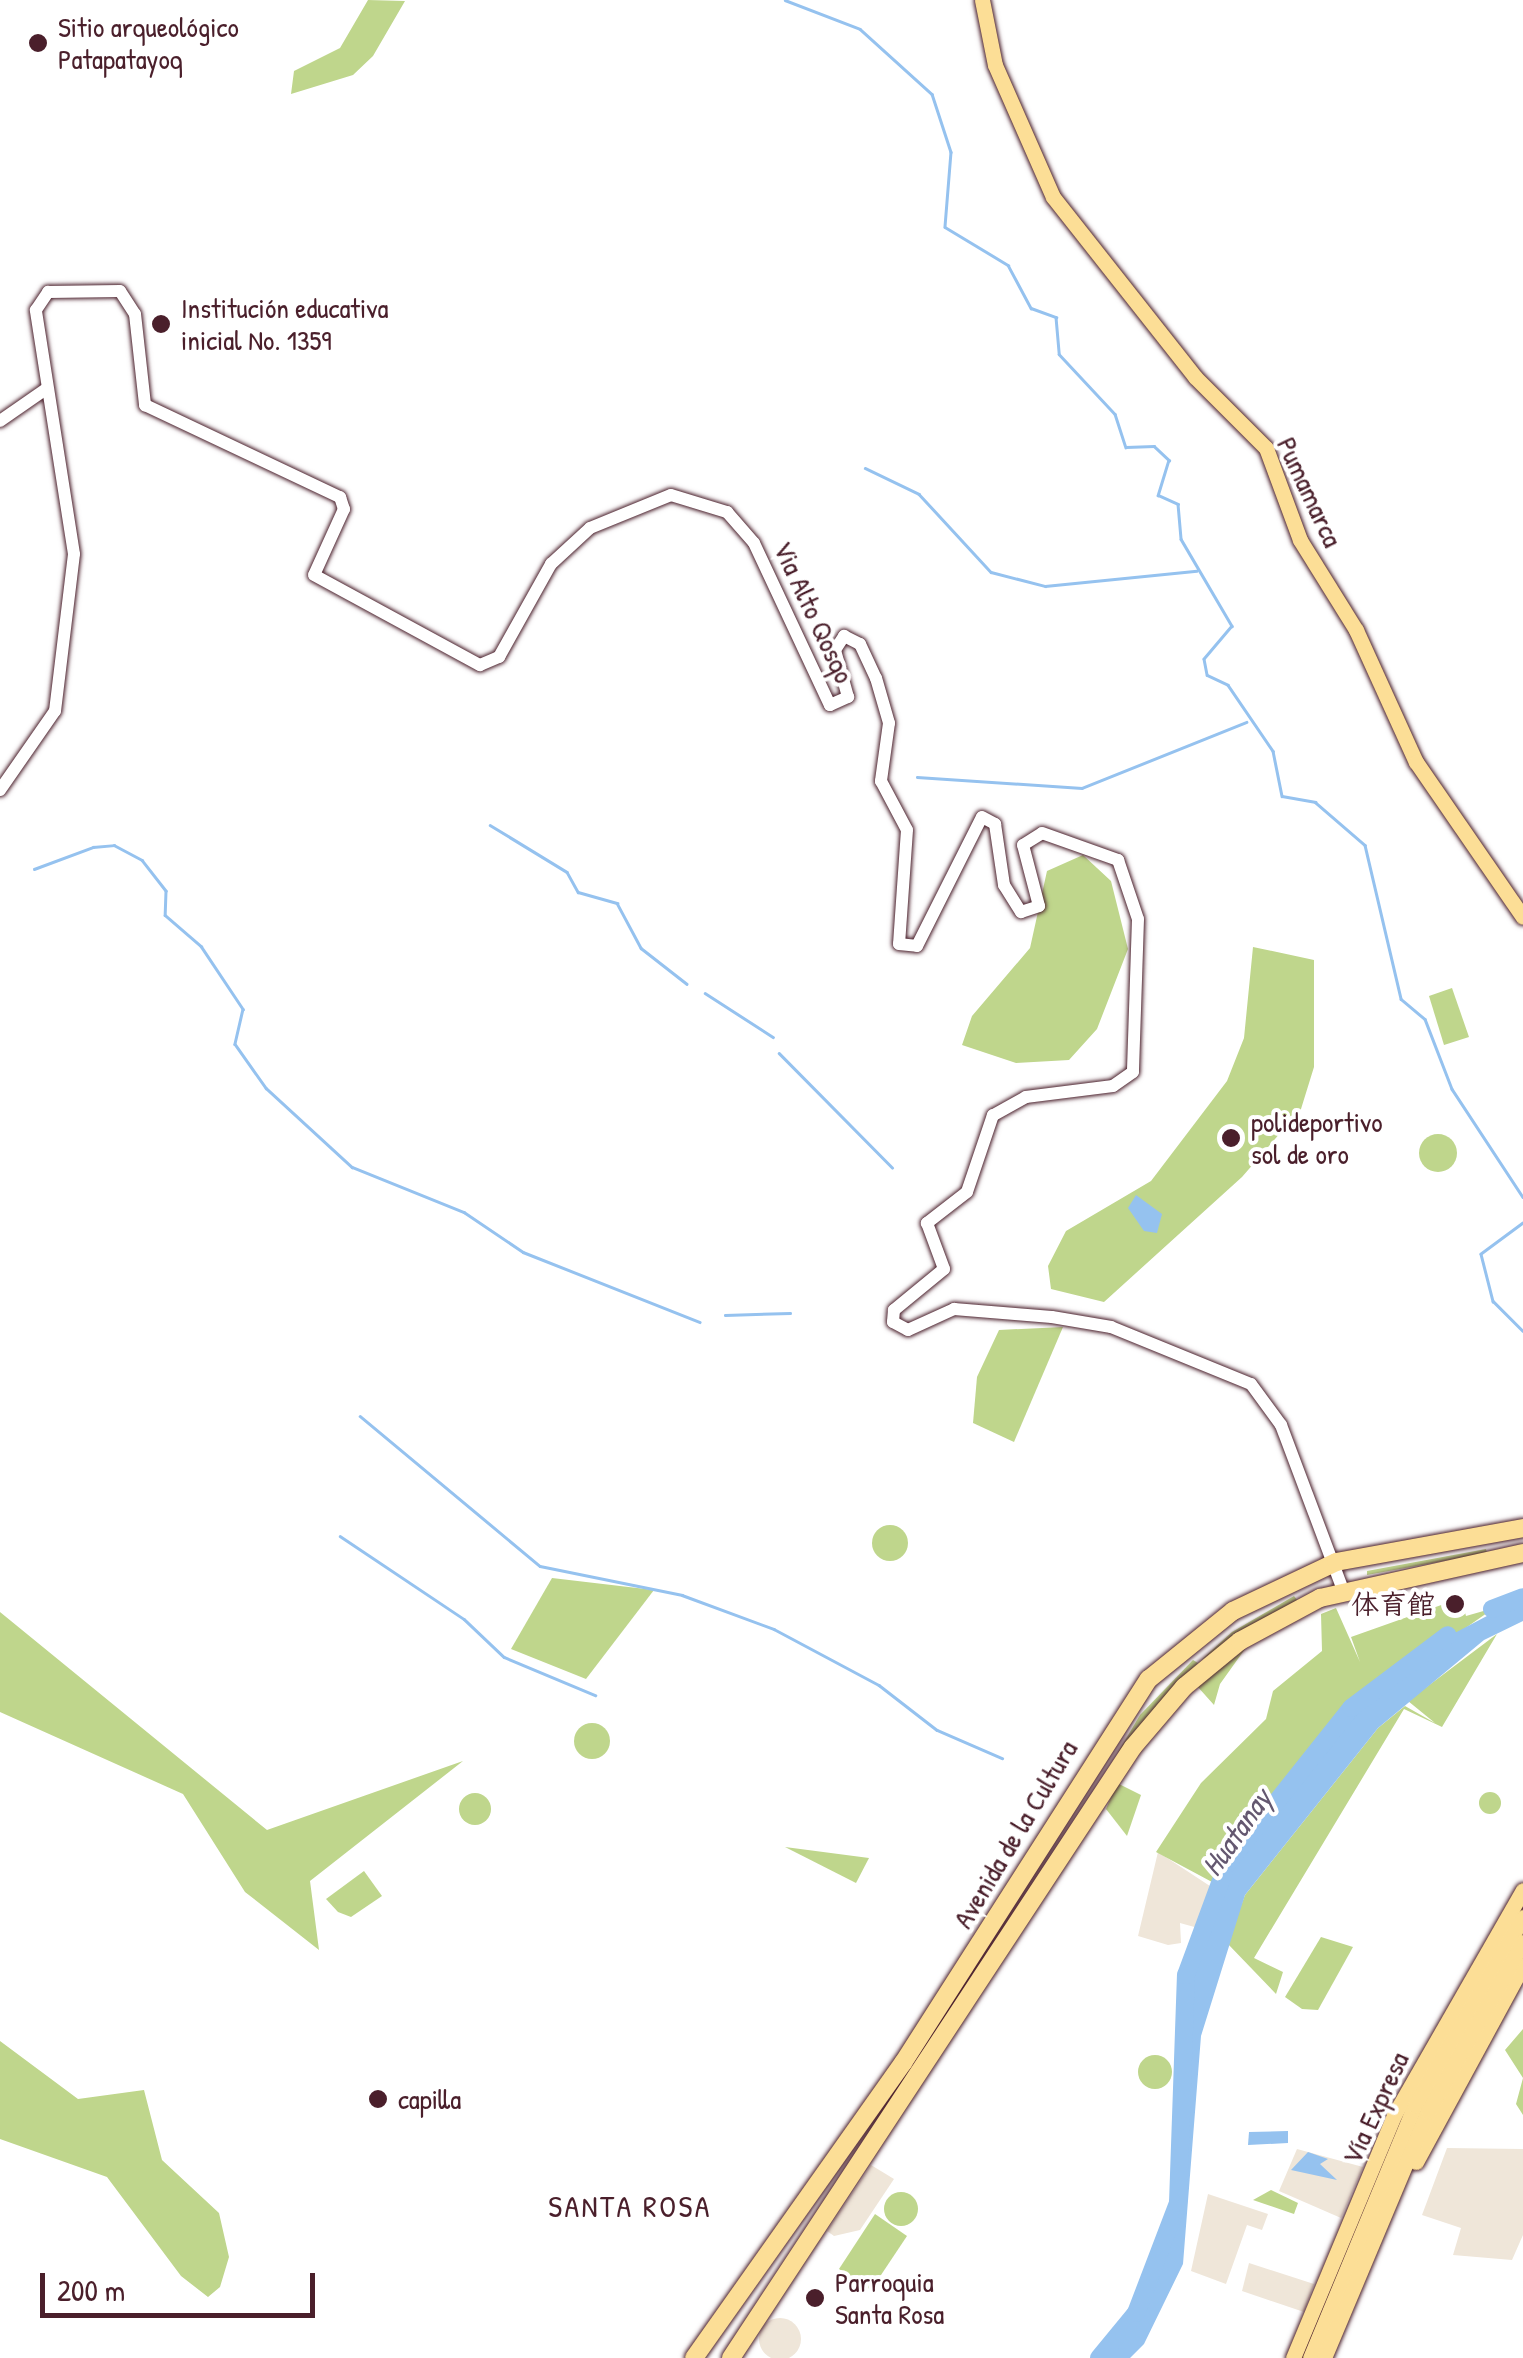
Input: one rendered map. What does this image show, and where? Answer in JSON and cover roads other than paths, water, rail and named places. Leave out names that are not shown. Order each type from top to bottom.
[{"type":"highway","name":"Avenida de la Cultura","points":[[694,2358],[952,1990],[1099,1747],[1149,1679],[1202,1632],[1336,1562],[1523,1528]]},
{"type":"highway","name":"Avenida de la Cultura","points":[[731,2358],[971,2004],[1124,1761],[1208,1664],[1269,1622],[1343,1590],[1523,1554]]},
{"type":"highway","points":[[1099,1747],[1124,1761]]},
{"type":"highway","points":[[952,1990],[971,2004]]},
{"type":"main road","name":"Pumamarca","points":[[982,0],[995,65],[1052,198],[1195,378],[1266,448],[1300,540],[1356,630],[1416,762],[1523,917]]},
{"type":"main road","name":"Vía Expresa","points":[[1334,2358],[1411,2146],[1419,2112],[1523,1890]]},
{"type":"main road","name":"Vía Expresa","points":[[1324,2358],[1411,2146],[1419,2112],[1523,1917]]},
{"type":"main road","name":"Vía Expresa","points":[[1419,2112],[1523,1942]]},
{"type":"main road","name":"Vía Expresa","points":[[1293,2358],[1391,2126],[1419,2112],[1523,1965]]},
{"type":"main road","points":[[1391,2126],[1411,2146]]},
{"type":"main road","name":"Vía Expresa","points":[[1310,2358],[1411,2146]]},
{"type":"street","name":"Via Alto Qosqo","points":[[46,389],[40,299],[56,290],[120,292],[135,314],[145,405],[340,497],[344,509],[314,575],[480,665],[499,657],[551,564],[590,528],[670,495],[738,521],[830,705],[848,696],[835,650],[844,636],[860,644],[876,678],[889,723],[880,781],[907,830],[896,928],[906,950],[936,914],[982,817],[994,824],[1004,885],[1021,912],[1039,906],[1028,836],[1072,840],[1118,860],[1142,948],[1134,1072],[1113,1086],[1026,1097],[993,1114],[967,1192],[927,1224],[944,1256],[937,1283],[891,1317],[908,1330],[954,1309],[1052,1317],[1206,1360],[1262,1394],[1336,1562]]},
{"type":"street","points":[[0,421],[46,389],[74,554],[58,692],[44,734],[0,790]]},
{"type":"street","points":[[1336,1562],[1343,1590]]},
{"type":"water","points":[[1136,1195],[1162,1214],[1157,1233],[1144,1231],[1128,1208]]},
{"type":"water","points":[[1523,1597],[1523,1621],[1484,1640],[1378,1728],[1245,1895],[1201,2036],[1183,2264],[1144,2344],[1130,2358],[1099,2358],[1136,2313],[1178,2204],[1186,1975],[1227,1864],[1351,1708],[1430,1646]]},
{"type":"water","points":[[1288,2131],[1288,2143],[1248,2145],[1249,2132]]},
{"type":"water","points":[[1308,2152],[1328,2159],[1320,2164],[1337,2180],[1291,2170]]},
{"type":"waterway","points":[[785,0],[860,29],[932,94],[951,152],[945,227],[1008,265],[1031,308],[1056,317],[1059,354],[1115,414],[1126,447],[1154,446],[1169,460],[1158,495],[1178,504],[1181,539],[1232,626],[1204,659],[1207,675],[1228,685],[1273,751],[1282,796],[1315,802],[1365,845],[1401,999],[1425,1019],[1452,1089],[1523,1197]]},
{"type":"waterway","points":[[865,468],[919,494],[991,572],[1045,586],[1196,571]]},
{"type":"waterway","points":[[917,777],[1082,788],[1246,722]]},
{"type":"waterway","points":[[490,825],[567,872],[578,892],[617,903],[641,948],[687,984]]},
{"type":"waterway","points":[[34,869],[93,847],[114,845],[142,860],[166,891],[165,915],[201,946],[243,1009],[235,1044],[266,1088],[352,1167],[464,1212],[523,1252],[700,1322]]},
{"type":"waterway","points":[[705,993],[773,1037]]},
{"type":"waterway","points":[[779,1053],[892,1167]]},
{"type":"waterway","points":[[1523,1223],[1481,1254],[1493,1301],[1523,1331]]},
{"type":"waterway","points":[[725,1315],[790,1313]]},
{"type":"waterway","points":[[360,1416],[540,1566],[682,1595],[774,1629],[879,1685],[937,1730],[1002,1758]]},
{"type":"waterway","points":[[340,1536],[464,1619],[504,1657],[595,1695]]},
{"type":"waterway","points":[[1492,1609],[1523,1597]]},
{"type":"waterway","name":"Huatanay","points":[[1099,2358],[1136,2313],[1178,2203],[1186,1975],[1227,1864],[1351,1708],[1448,1635]]},
{"type":"place","name":"Sitio arqueológico Patapatayoq","points":[[38,43]]},
{"type":"place","name":"Institución educativa inicial No. 1359","points":[[161,324]]},
{"type":"place","name":"polideportivo sol de oro","points":[[1231,1138]]},
{"type":"place","name":"体育館","points":[[1455,1604]]},
{"type":"place","name":"capilla","points":[[378,2099]]},
{"type":"place","name":"Parroquia Santa Rosa","points":[[815,2298]]},
{"type":"district","name":"SANTA ROSA","points":[[630,2206]]}]
